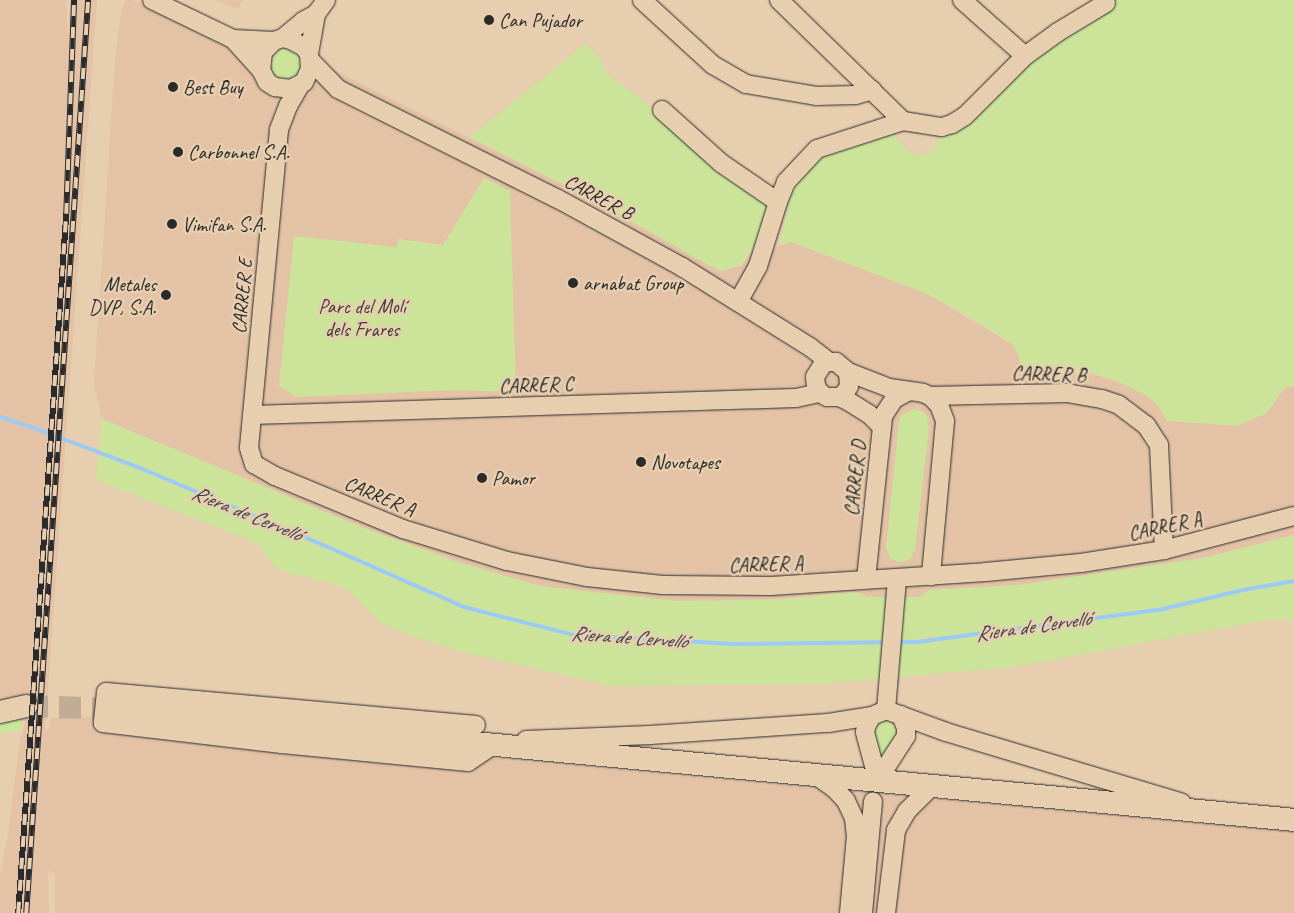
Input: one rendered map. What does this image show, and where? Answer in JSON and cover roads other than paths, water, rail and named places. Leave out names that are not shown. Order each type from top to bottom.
[{"type":"main road","points":[[0,702],[26,706],[0,712]]},
{"type":"main road","points":[[112,709],[818,777],[1294,820]]},
{"type":"street","points":[[152,0],[233,39],[264,76],[282,89],[299,87],[308,76],[310,57],[321,7]]},
{"type":"street","points":[[642,0],[713,65],[746,84],[816,96],[856,95],[872,90]]},
{"type":"street","points":[[779,0],[903,121]]},
{"type":"street","points":[[962,0],[1025,56]]},
{"type":"street","points":[[738,302],[758,266],[786,182],[817,149],[903,121],[942,127],[952,124],[965,116],[1025,56],[1058,32],[1106,3]]},
{"type":"street","points":[[264,76],[263,52],[321,7]]},
{"type":"street","points":[[233,39],[299,42],[310,57]]},
{"type":"street","name":"CARRER B","points":[[310,57],[338,89],[558,198],[682,267],[810,347],[829,362],[836,362],[848,372],[889,388],[923,393],[930,396],[1067,393],[1102,399],[1133,413],[1146,425],[1159,445],[1164,550]]},
{"type":"street","name":"CARRER E","points":[[254,464],[249,448],[279,130],[273,95],[264,76]]},
{"type":"street","name":"CARRER B","points":[[299,87],[338,89]]},
{"type":"street","name":"CARRER E","points":[[279,130],[288,106],[299,87]]},
{"type":"street","points":[[662,110],[721,164],[778,202]]},
{"type":"street","points":[[829,362],[823,364],[815,377],[816,386],[820,393],[827,397],[839,397],[859,407],[881,426]]},
{"type":"street","points":[[839,397],[845,393],[849,386],[848,372]]},
{"type":"street","name":"CARRER D","points":[[866,580],[883,416],[890,404],[907,392]]},
{"type":"street","name":"CARRER C","points":[[252,415],[796,398],[820,393]]},
{"type":"street","points":[[930,396],[939,405],[945,422],[931,576]]},
{"type":"street","name":"CARRER A","points":[[254,464],[275,476],[403,529],[455,546],[547,570],[587,577],[663,585],[751,586],[866,580],[896,584],[931,576],[1081,563],[1164,550],[1294,516]]},
{"type":"street","points":[[887,708],[906,728],[906,736],[880,766],[865,732],[887,708],[896,584]]},
{"type":"street","points":[[476,725],[106,692],[103,723],[282,744],[468,762],[492,746]]},
{"type":"street","points":[[450,742],[650,735],[828,723],[887,708],[946,732],[1216,813]]},
{"type":"street","points":[[818,777],[835,789],[846,801],[854,818],[856,836],[849,913]]},
{"type":"street","points":[[886,913],[896,830],[907,811],[931,787]]},
{"type":"street","points":[[863,913],[877,802],[871,913]]},
{"type":"waterway","name":"Riera de Cervelló","points":[[0,417],[140,468],[328,547],[464,607],[574,635],[734,644],[887,642]]},
{"type":"waterway","name":"Riera de Cervelló","points":[[896,642],[917,642],[1163,609],[1243,590],[1294,581]]},
{"type":"tunnel","points":[[26,706],[112,709]]},
{"type":"railway","points":[[18,913],[66,214],[74,0]]},
{"type":"railway","points":[[26,913],[88,0]]},
{"type":"place","name":"Can Pujador","points":[[489,20]]},
{"type":"place","name":"Best Buy","points":[[173,87]]},
{"type":"place","name":"Carbonnel S.A.","points":[[178,152]]},
{"type":"place","name":"Vimifan S.A.","points":[[172,224]]},
{"type":"place","name":"arnabat Group","points":[[573,283]]},
{"type":"place","name":"Metales DVP, S.A.","points":[[166,295]]},
{"type":"place","name":"Novotapes","points":[[641,462]]},
{"type":"place","name":"Pamor","points":[[482,478]]},
{"type":"park label","name":"Parc del Molí dels Frares","points":[[362,318]]}]
